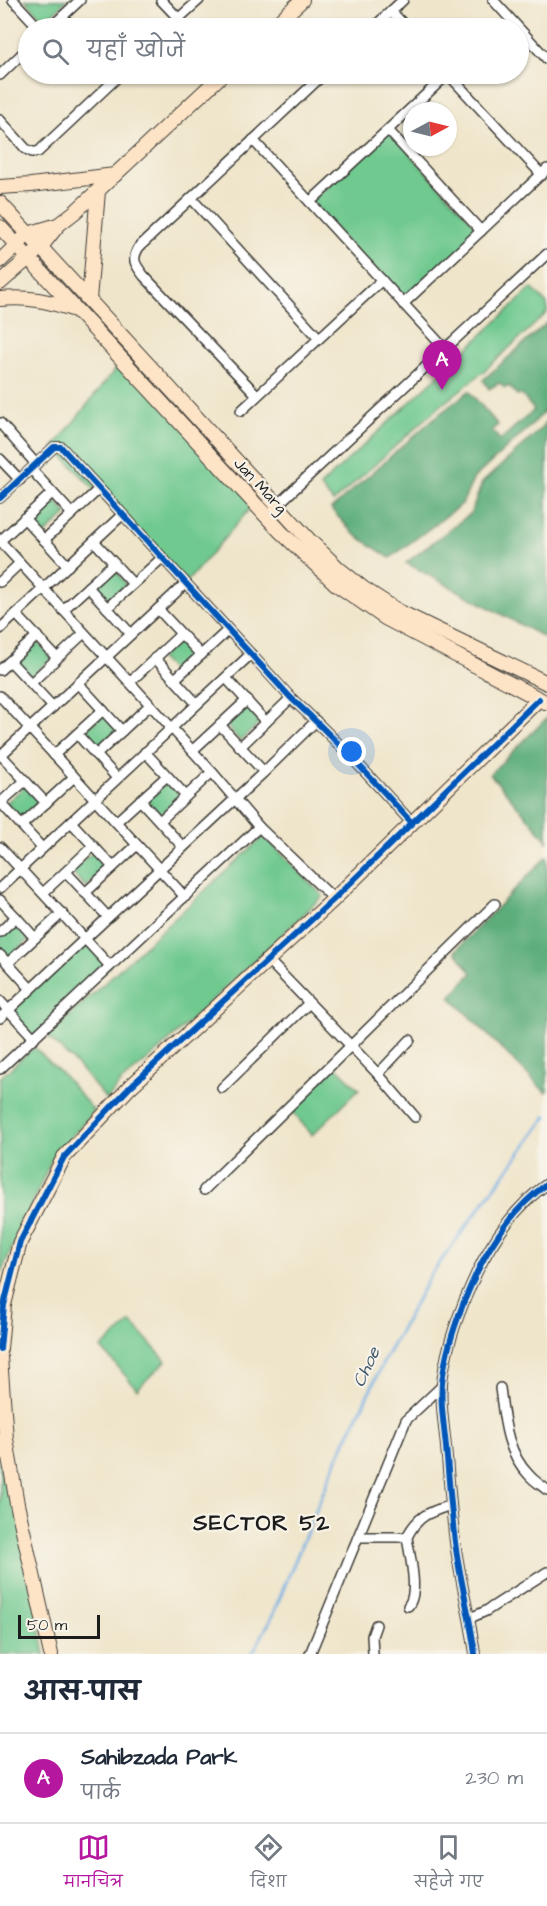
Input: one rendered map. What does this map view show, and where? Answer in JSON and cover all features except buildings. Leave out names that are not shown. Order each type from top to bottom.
[{"type":"main road","points":[[283,18],[302,0]]},
{"type":"main road","points":[[0,283],[35,253],[58,225],[213,84]]},
{"type":"main road","points":[[0,187],[115,175]]},
{"type":"main road","points":[[89,300],[98,191]]},
{"type":"main road","points":[[0,203],[28,234],[35,253]]},
{"type":"main road","points":[[0,261],[28,234],[58,225]]},
{"type":"main road","name":"Jan Marg","points":[[0,227],[17,244],[35,253],[89,300],[293,520],[309,549],[336,584],[385,618],[543,701]]},
{"type":"main road","name":"Jan Marg","points":[[35,253],[78,310],[266,515],[309,549],[398,611],[547,683]]},
{"type":"main road","points":[[0,299],[40,299],[78,310]]},
{"type":"main road","points":[[0,1349],[2,1303],[20,1242],[64,1157],[130,1087],[334,899],[543,701]]},
{"type":"main road","points":[[0,1358],[6,1439],[17,1504],[51,1654]]},
{"type":"street","points":[[13,0],[30,18]]},
{"type":"street","points":[[61,18],[80,0]]},
{"type":"street","points":[[162,0],[178,18]]},
{"type":"street","points":[[180,18],[198,0]]},
{"type":"street","points":[[384,18],[403,0]]},
{"type":"street","points":[[493,0],[509,18]]},
{"type":"street","points":[[391,11],[398,18]]},
{"type":"street","points":[[529,39],[547,59]]},
{"type":"street","points":[[0,75],[18,58]]},
{"type":"street","points":[[0,120],[26,149],[38,152],[110,84]]},
{"type":"street","points":[[257,396],[144,276],[135,265],[134,255],[139,247],[190,198],[313,84]]},
{"type":"street","points":[[310,202],[437,84]]},
{"type":"street","points":[[403,303],[544,172],[458,84]]},
{"type":"street","points":[[388,130],[481,231]]},
{"type":"street","points":[[253,140],[445,349]]},
{"type":"street","points":[[190,198],[319,338]]},
{"type":"street","points":[[266,515],[547,254]]},
{"type":"street","points":[[241,411],[382,280]]},
{"type":"street","points":[[0,423],[52,492],[72,514]]},
{"type":"street","points":[[0,498],[54,447],[59,447],[291,698],[367,773],[412,823]]},
{"type":"street","points":[[0,459],[20,480]]},
{"type":"street","points":[[44,540],[99,489]]},
{"type":"street","points":[[52,492],[0,541],[193,750],[259,827],[334,899]]},
{"type":"street","points":[[0,629],[122,515]]},
{"type":"street","points":[[24,518],[68,566]]},
{"type":"street","points":[[94,542],[133,584]]},
{"type":"street","points":[[107,608],[162,558]]},
{"type":"street","points":[[0,582],[20,563]]},
{"type":"street","points":[[63,610],[114,563]]},
{"type":"street","points":[[45,803],[1,756],[186,584]]},
{"type":"street","points":[[88,587],[131,634]]},
{"type":"street","points":[[158,609],[201,655]]},
{"type":"street","points":[[16,614],[57,658]]},
{"type":"street","points":[[175,679],[228,630]]},
{"type":"street","points":[[31,683],[84,633]]},
{"type":"street","points":[[130,682],[181,634]]},
{"type":"street","points":[[0,670],[37,636]]},
{"type":"street","points":[[0,888],[251,654]]},
{"type":"street","points":[[155,658],[198,704]]},
{"type":"street","points":[[10,661],[53,707]]},
{"type":"street","points":[[226,678],[266,722]]},
{"type":"street","points":[[78,683],[122,731]]},
{"type":"street","points":[[0,696],[185,897]]},
{"type":"street","points":[[240,747],[291,698]]},
{"type":"street","points":[[193,750],[247,700]]},
{"type":"street","points":[[0,712],[8,705]]},
{"type":"street","points":[[96,755],[150,705]]},
{"type":"street","points":[[54,755],[103,710]]},
{"type":"street","points":[[0,1018],[316,721]]},
{"type":"street","points":[[220,725],[264,772]]},
{"type":"street","points":[[77,734],[117,778]]},
{"type":"street","points":[[146,752],[186,796]]},
{"type":"street","points":[[160,821],[212,772]]},
{"type":"street","points":[[116,822],[167,776]]},
{"type":"street","points":[[22,825],[74,777]]},
{"type":"street","points":[[25,781],[0,803],[42,848]]},
{"type":"street","points":[[140,800],[183,847]]},
{"type":"street","points":[[71,822],[113,867]]},
{"type":"street","points":[[0,1069],[259,827]]},
{"type":"street","points":[[85,893],[137,844]]},
{"type":"street","points":[[0,846],[110,966]]},
{"type":"street","points":[[43,893],[93,846]]},
{"type":"street","points":[[66,872],[108,917]]},
{"type":"street","points":[[0,900],[35,938]]},
{"type":"street","points":[[204,1190],[495,904]]},
{"type":"street","points":[[8,963],[62,914]]},
{"type":"street","points":[[0,932],[16,917]]},
{"type":"street","points":[[0,955],[31,988]]},
{"type":"street","points":[[267,959],[378,1074],[415,1117]]},
{"type":"street","points":[[0,1001],[34,1038]]},
{"type":"street","points":[[222,1088],[309,1003]]},
{"type":"street","points":[[378,1074],[410,1040]]},
{"type":"street","points":[[475,1654],[455,1543],[442,1408],[442,1376],[454,1328],[483,1260],[499,1234],[530,1197],[547,1184]]},
{"type":"street","points":[[310,1654],[406,1420],[442,1386]]},
{"type":"street","points":[[500,1388],[505,1427],[513,1451],[528,1474],[547,1490]]},
{"type":"street","points":[[408,1606],[412,1601],[414,1591],[407,1537],[412,1527],[425,1514],[451,1505]]},
{"type":"street","points":[[358,1537],[407,1537]]},
{"type":"street","points":[[470,1618],[486,1611],[547,1572]]},
{"type":"street","points":[[373,1654],[372,1636],[376,1625]]},
{"type":"green space","points":[[25,0],[67,0],[48,18],[42,18]]},
{"type":"green space","points":[[388,130],[403,146],[403,156],[412,156],[481,231],[403,304],[310,202]]},
{"type":"green space","points":[[532,288],[547,304],[547,313],[483,372],[439,407],[333,502],[320,486]]},
{"type":"green space","points":[[547,323],[547,408],[533,424],[474,478],[462,504],[390,558],[354,534],[331,509],[433,419],[469,391],[498,425],[492,430],[500,440],[534,410],[521,394],[517,395],[509,386],[505,388],[499,383],[489,389],[483,380]]},
{"type":"green space","points":[[128,353],[260,497],[185,584],[54,447]]},
{"type":"green space","points":[[547,420],[547,639],[406,563],[471,513],[482,483],[540,430]]},
{"type":"green space","points":[[52,497],[67,514],[44,535],[29,518]]},
{"type":"green space","points":[[114,568],[126,584],[108,604],[93,587]]},
{"type":"green space","points":[[181,639],[194,655],[175,674],[160,658]]},
{"type":"green space","points":[[37,641],[52,658],[31,677],[16,661]]},
{"type":"green space","points":[[247,705],[261,722],[240,741],[226,725]]},
{"type":"green space","points":[[103,714],[117,731],[96,750],[82,734]]},
{"type":"green space","points":[[547,718],[547,843],[490,774]]},
{"type":"green space","points":[[167,780],[181,796],[160,815],[146,800]]},
{"type":"green space","points":[[25,786],[41,803],[21,821],[6,803]]},
{"type":"green space","points":[[264,836],[323,896],[157,1052],[120,1083],[107,1100],[76,1064],[47,1036]]},
{"type":"green space","points":[[94,851],[108,867],[86,887],[71,872]]},
{"type":"green space","points":[[547,856],[546,1093],[450,997],[472,973],[455,951]]},
{"type":"green space","points":[[16,922],[30,938],[8,958],[0,949],[0,938]]},
{"type":"green space","points":[[85,939],[110,966],[34,1038],[8,1010]]},
{"type":"green space","points":[[34,1047],[64,1076],[94,1111],[52,1159],[0,1275],[0,1078]]},
{"type":"green space","points":[[336,1067],[359,1089],[312,1135],[289,1108]]},
{"type":"green space","points":[[131,1322],[166,1361],[137,1389],[101,1348]]},
{"type":"green space","points":[[0,1415],[45,1654],[0,1654]]},
{"type":"waterway","name":"Choe","points":[[252,1654],[271,1619],[337,1459],[386,1357],[430,1276],[547,1116]]},
{"type":"cycle path","points":[[0,498],[54,447],[61,447],[291,698],[338,743],[412,823]]},
{"type":"cycle path","points":[[0,1349],[4,1305],[20,1242],[64,1157],[130,1087],[334,899],[539,699]]},
{"type":"cycle path","points":[[475,1654],[454,1530],[442,1411],[443,1375],[456,1322],[483,1260],[498,1235],[516,1212],[547,1184]]},
{"type":"place","name":"Sahibzada Park","points":[[442,390]]},
{"type":"district","name":"SECTOR 52","points":[[262,1522]]}]
